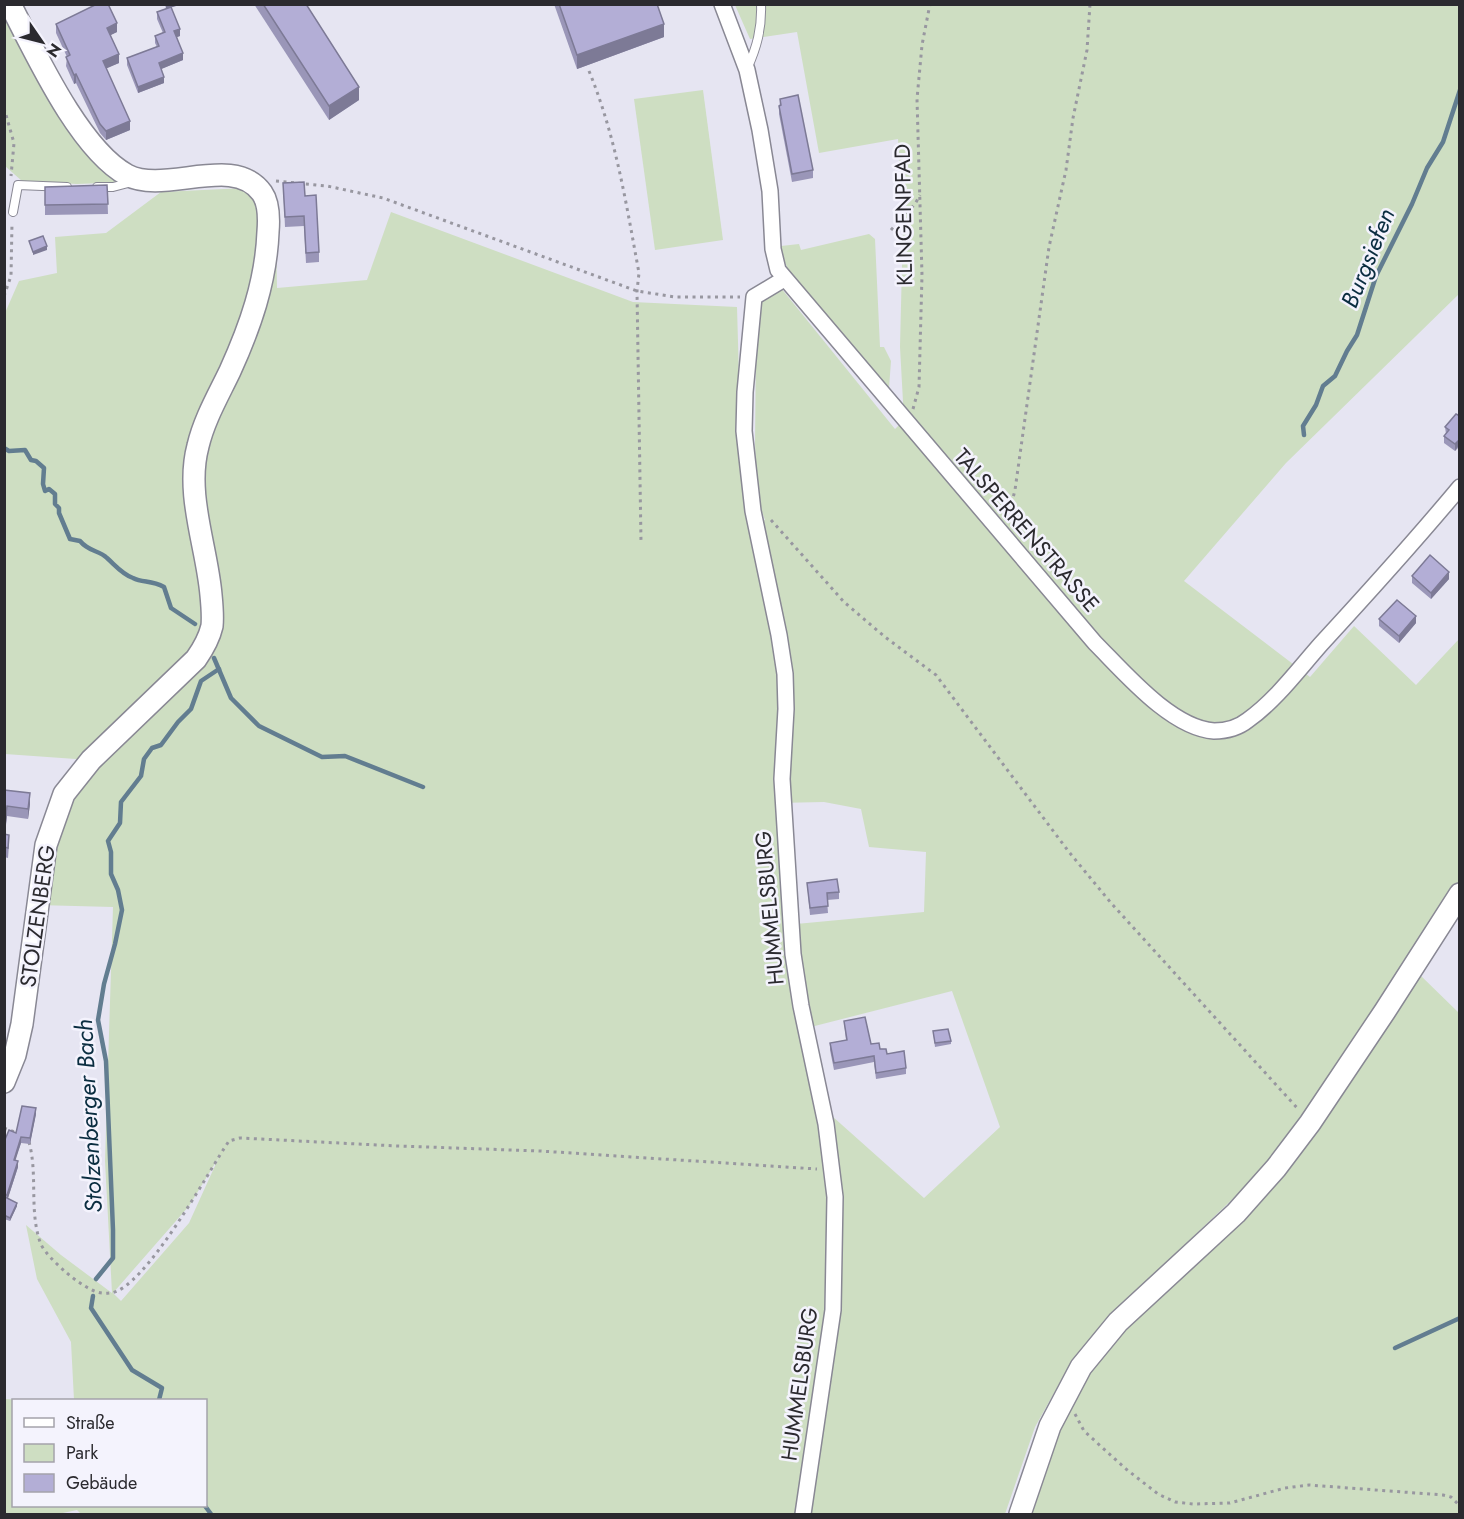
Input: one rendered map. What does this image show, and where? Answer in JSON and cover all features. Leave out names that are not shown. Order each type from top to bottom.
[{"type":"street","points":[[10,4],[71,115],[111,163],[126,174],[139,179],[177,180],[224,175],[247,180]]},
{"type":"street","name":"TALSPERRENSTRASSE","points":[[722,4],[747,70],[766,161],[774,256],[778,270],[1095,643],[1132,681],[1181,719],[1204,729],[1223,730],[1234,728],[1248,721],[1280,690],[1428,526],[1460,487]]},
{"type":"street","name":"STOLZENBERG","points":[[4,1082],[15,1055],[22,1024],[45,845],[64,794],[91,760],[127,724],[174,683],[196,659],[207,640],[213,616],[195,492],[195,466],[197,448],[203,429],[247,332],[261,291],[269,221],[261,191],[247,180]]},
{"type":"street","points":[[754,297],[784,279]]},
{"type":"street","name":"HUMMELSBURG","points":[[754,297],[744,410],[753,511],[779,636],[784,674],[786,708],[782,780],[793,954],[801,1006],[826,1124],[835,1197],[833,1310],[803,1515]]},
{"type":"street","points":[[1020,1515],[1042,1444],[1081,1367],[1107,1334],[1152,1289],[1242,1207],[1276,1168],[1310,1123],[1460,894]]},
{"type":"lane","points":[[747,70],[759,35],[761,4]]},
{"type":"lane","points":[[85,187],[113,187],[139,179]]},
{"type":"lane","points":[[13,212],[18,185],[76,187]]},
{"type":"path","name":"KLINGENPFAD","points":[[904,420],[916,403],[920,387],[922,276],[917,99],[922,45],[930,4]]},
{"type":"path","points":[[1004,538],[1015,490],[1051,237],[1066,170],[1072,118],[1087,50],[1090,4]]},
{"type":"path","points":[[589,71],[616,151],[639,273],[637,291],[641,542]]},
{"type":"path","points":[[4,108],[14,143],[11,176]]},
{"type":"path","points":[[247,180],[327,186],[383,198],[637,291],[675,297],[754,297]]},
{"type":"path","points":[[891,230],[915,204],[921,193]]},
{"type":"path","points":[[4,296],[10,276],[13,212]]},
{"type":"path","points":[[753,511],[771,520],[844,602],[885,637],[936,675],[1069,852],[1104,894],[1310,1123]]},
{"type":"path","points":[[4,1128],[19,1134],[29,1142],[33,1157],[35,1222],[40,1244],[54,1260],[93,1292],[112,1294],[132,1281],[162,1247],[229,1141],[240,1138],[540,1151],[833,1170]]},
{"type":"path","points":[[1067,1391],[1075,1415],[1084,1431],[1138,1479],[1158,1494],[1175,1502],[1230,1503],[1285,1488],[1309,1485],[1443,1495],[1451,1497],[1460,1506]]},
{"type":"green space","points":[[4,5],[127,182],[77,184],[22,181],[5,166]]},
{"type":"green space","points":[[735,5],[1459,5],[1459,294],[1286,463],[1184,581],[1310,677],[1354,626],[1416,685],[1459,639],[1459,882],[1355,1044],[1262,1171],[1114,1312],[1073,1359],[1035,1427],[1005,1514],[81,1514],[77,1510],[58,1514],[5,1514],[4,1399],[12,1399],[12,1507],[207,1507],[207,1399],[74,1399],[71,1342],[37,1279],[26,1225],[61,1255],[112,1293],[105,1161],[113,907],[37,905],[46,845],[90,760],[5,754],[5,313],[19,281],[57,273],[55,237],[106,233],[161,192],[269,187],[276,232],[277,288],[367,280],[391,212],[633,302],[737,307],[741,448],[750,524],[765,520],[757,498],[755,443],[756,345],[762,296],[781,288],[895,429],[904,420],[900,347],[903,225],[898,139],[819,153],[797,32],[750,39]],"holes":[[[824,802],[861,809],[869,847],[926,852],[924,912],[796,924],[784,923],[777,803]],[[952,991],[1000,1127],[924,1198],[814,1100],[799,1030]],[[219,1157],[189,1223],[121,1301],[113,1293],[189,1206]]]},
{"type":"green space","points":[[703,90],[723,240],[655,250],[634,99]]},
{"type":"green space","points":[[869,234],[875,239],[880,347],[884,347],[891,361],[889,388],[885,388],[790,274],[781,246],[799,244],[801,250]]},
{"type":"green space","points":[[1419,974],[1459,1013],[1459,1514],[1029,1514],[1050,1449],[1087,1369],[1125,1324],[1242,1216]]},
{"type":"building","points":[[97,4],[108,4],[117,23],[107,28],[119,54],[103,61],[130,121],[106,131],[100,124],[76,74],[74,75],[66,57],[70,55],[56,24]]},
{"type":"building","points":[[263,4],[306,4],[359,87],[329,106]]},
{"type":"building","points":[[559,4],[657,4],[664,24],[577,55]]},
{"type":"building","points":[[171,7],[180,29],[174,31],[183,53],[159,63],[164,77],[138,87],[127,58],[159,46],[155,36],[165,32],[157,12]]},
{"type":"building","points":[[798,95],[813,170],[792,174],[779,106],[781,105],[780,99]]},
{"type":"building","points":[[304,182],[305,196],[316,195],[319,252],[306,253],[304,216],[285,217],[283,183]]},
{"type":"building","points":[[107,185],[108,204],[45,205],[45,187]]},
{"type":"building","points":[[43,236],[47,246],[33,252],[29,241]]},
{"type":"building","points":[[1460,413],[1460,439],[1455,444],[1444,436],[1449,430],[1445,427],[1456,414]]},
{"type":"building","points":[[1430,555],[1449,572],[1431,593],[1412,576]]},
{"type":"building","points":[[1397,600],[1416,616],[1399,636],[1379,619]]},
{"type":"building","points":[[4,790],[30,793],[28,809],[7,806],[4,829]]},
{"type":"building","points":[[4,834],[9,835],[8,848],[4,847]]},
{"type":"building","points":[[837,879],[839,892],[827,893],[828,906],[810,908],[807,883]]},
{"type":"building","points":[[865,1017],[871,1044],[879,1043],[880,1049],[886,1049],[887,1054],[904,1051],[906,1068],[876,1073],[874,1056],[834,1063],[830,1043],[847,1040],[844,1021]]},
{"type":"building","points":[[948,1029],[951,1041],[935,1043],[933,1031]]},
{"type":"building","points":[[22,1106],[36,1108],[30,1138],[21,1137],[14,1160],[18,1161],[7,1195],[4,1195],[4,1142],[9,1130],[16,1133]]},
{"type":"building","points":[[5,1197],[17,1203],[10,1218],[4,1215]]},
{"type":"waterway","name":"Burgsiefen","points":[[1304,435],[1303,426],[1316,405],[1323,386],[1335,376],[1357,335],[1376,276],[1412,204],[1427,168],[1443,142],[1460,90]]},
{"type":"waterway","points":[[4,448],[9,451],[25,450],[31,460],[44,468],[45,491],[49,489],[55,494],[55,504],[59,508],[70,539],[80,541],[104,555],[129,576],[164,587],[171,608],[195,624]]},
{"type":"waterway","points":[[214,658],[231,698],[259,726],[322,757],[345,756],[423,787]]},
{"type":"waterway","name":"Stolzenberger Bach","points":[[96,1279],[113,1258],[106,1061],[98,1020],[104,984],[122,910],[118,890],[111,874],[111,852],[108,841],[120,823],[121,802],[141,776],[144,759],[152,748],[161,745],[191,709],[201,681],[219,669]]},
{"type":"waterway","name":"Stolzenberger Bach","points":[[93,1296],[91,1308],[132,1370],[162,1388],[159,1399]]},
{"type":"waterway","points":[[1395,1348],[1460,1318]]},
{"type":"waterway","name":"Stolzenberger Bach","points":[[206,1507],[211,1514]]}]
